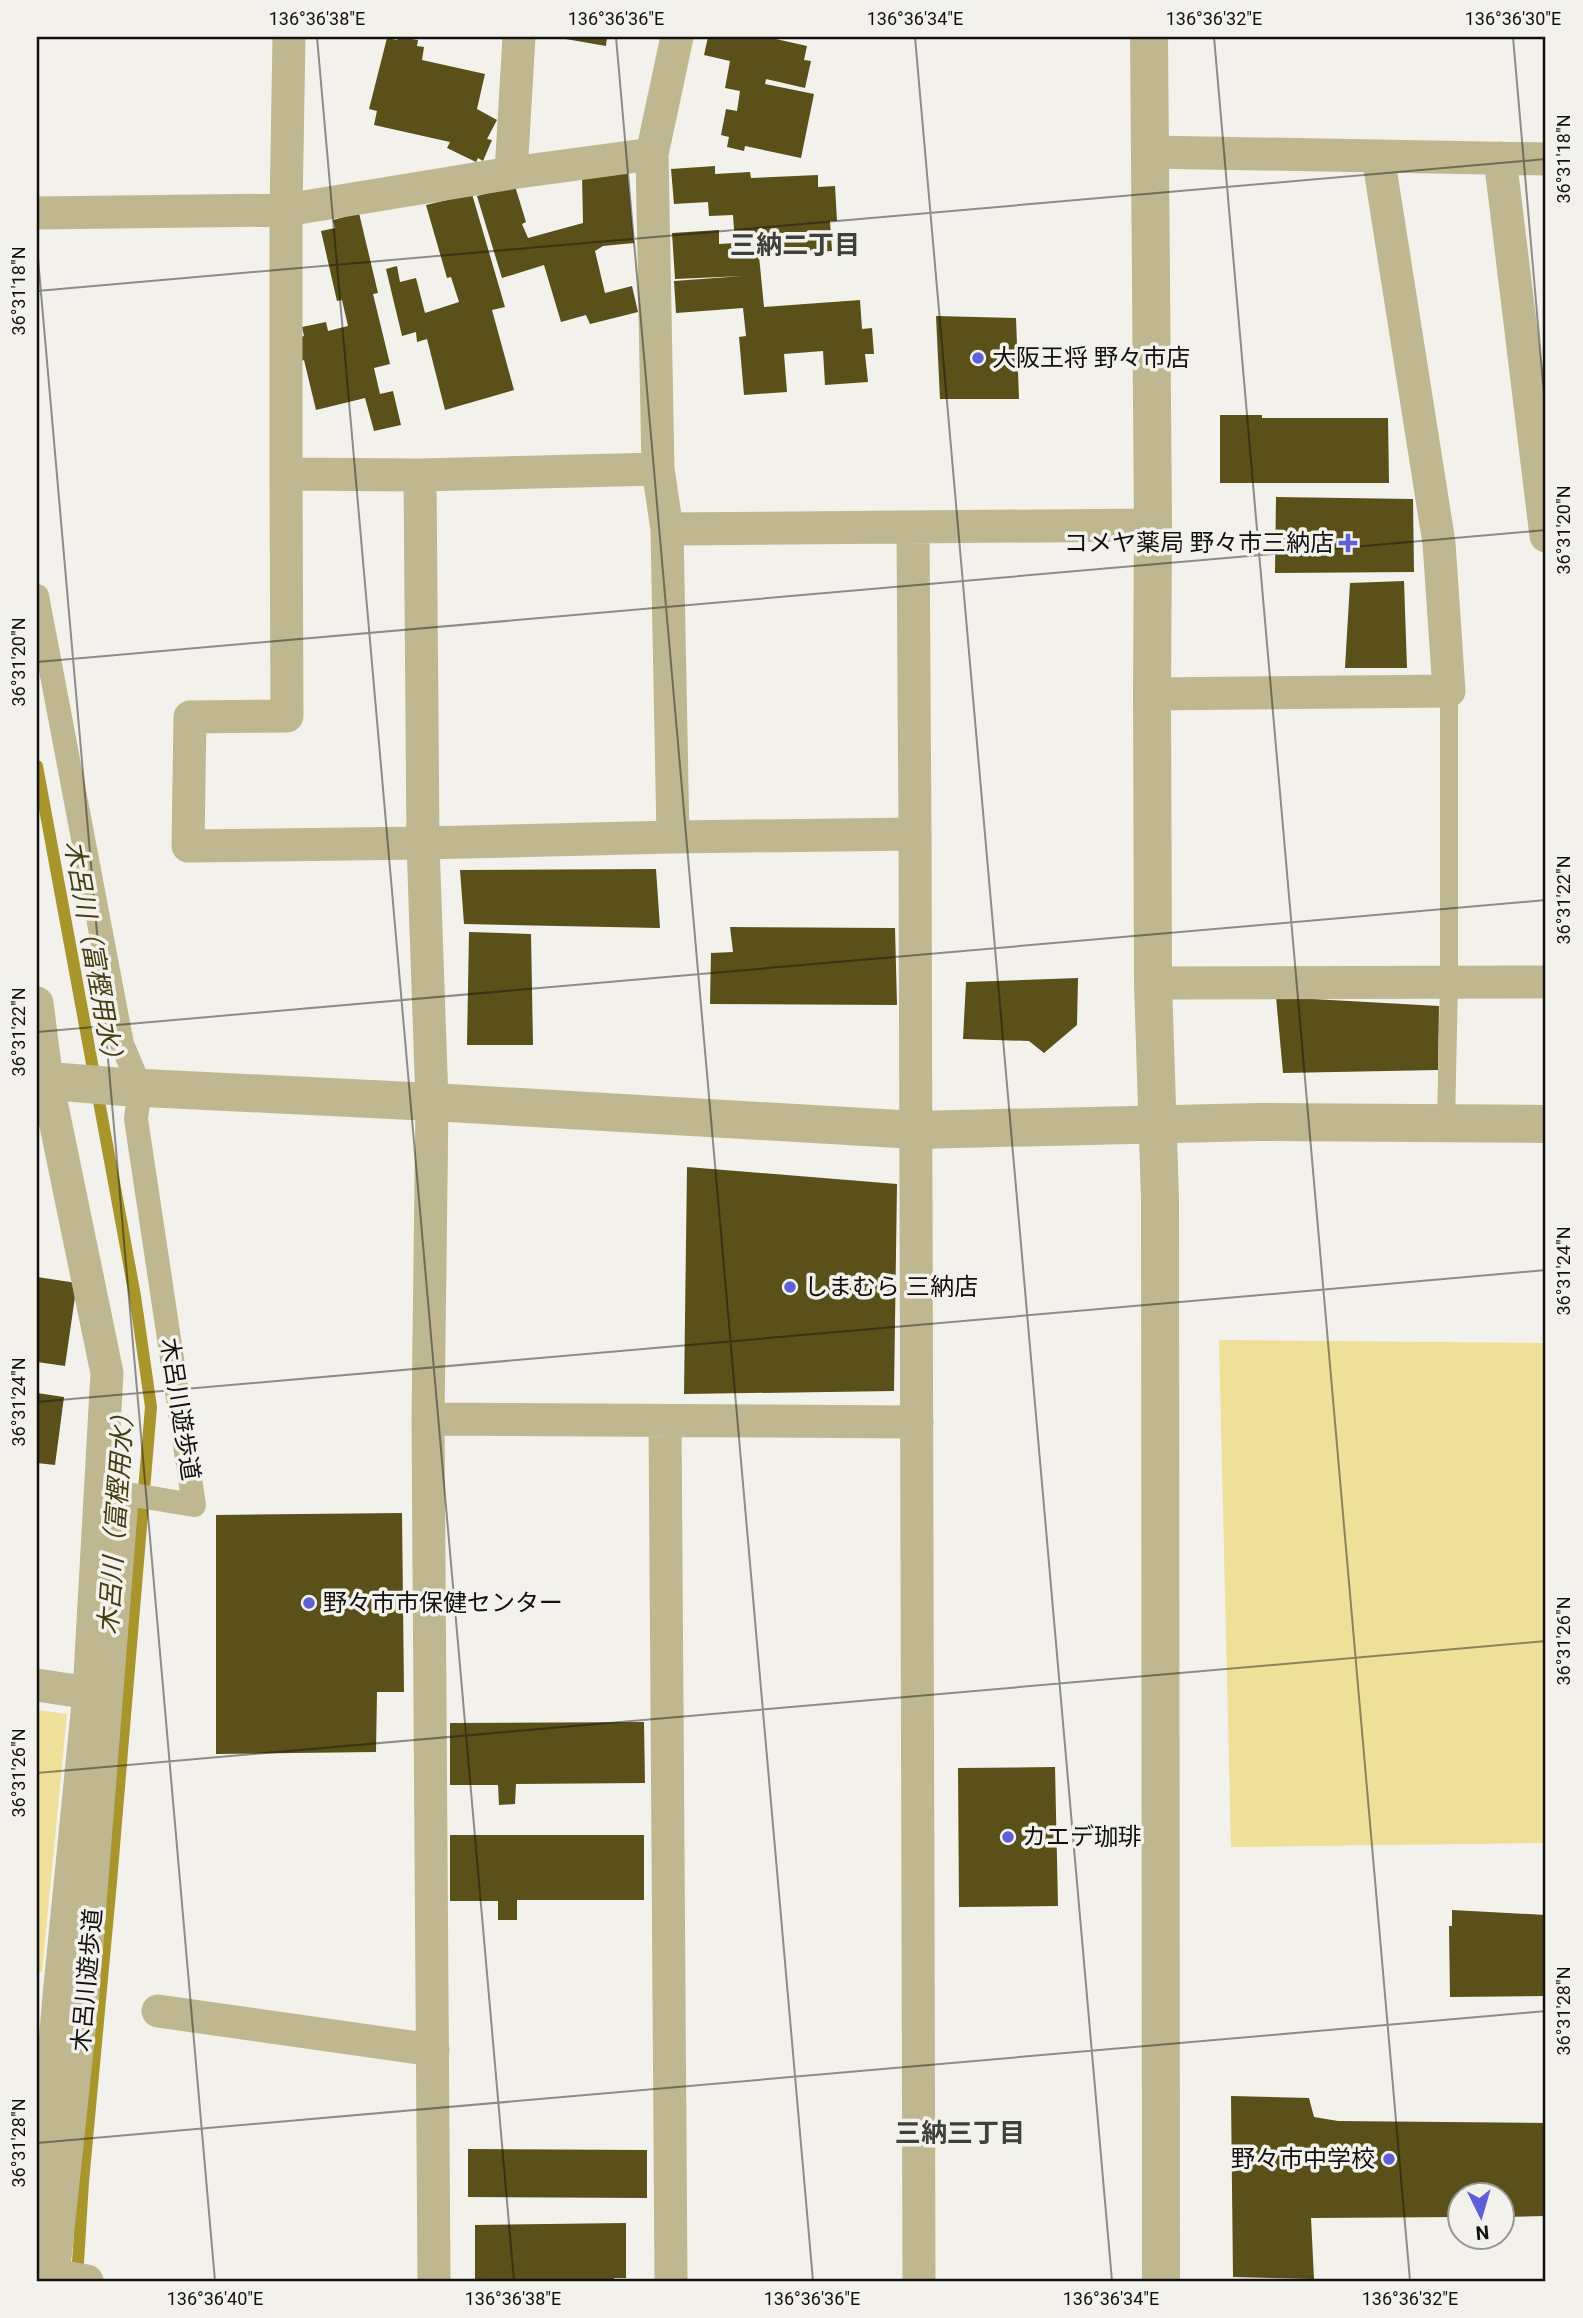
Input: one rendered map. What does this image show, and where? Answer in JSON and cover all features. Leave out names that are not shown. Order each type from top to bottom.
[{"type":"street","points":[[289,37],[286,210],[287,716],[190,717],[188,846],[915,834]]},
{"type":"street","points":[[511,173],[519,37]]},
{"type":"street","points":[[673,837],[667,529],[658,469],[652,154],[677,37]]},
{"type":"street","points":[[1149,37],[1152,152],[1153,983],[1160,1199],[1161,2281]]},
{"type":"street","points":[[1152,152],[1546,159]]},
{"type":"street","points":[[37,213],[286,210],[511,173],[652,154]]},
{"type":"street","points":[[1152,694],[1449,691],[1439,543],[1378,156]]},
{"type":"street","points":[[1500,158],[1546,536]]},
{"type":"street","points":[[286,474],[421,475],[658,469]]},
{"type":"street","points":[[421,475],[423,843],[432,1102],[428,1419],[435,2281]]},
{"type":"street","points":[[667,529],[1153,525]]},
{"type":"street","points":[[913,528],[919,2281]]},
{"type":"street","name":"木呂川遊歩道","points":[[37,597],[132,1087],[194,1504],[127,1494],[87,1998],[57,2274]]},
{"type":"street","points":[[1153,983],[1546,982]]},
{"type":"street","points":[[37,1003],[42,1081],[107,1373],[89,1693],[48,1995],[57,2274]]},
{"type":"street","points":[[42,1081],[916,1130],[1157,1124],[1546,1124]]},
{"type":"street","points":[[428,1419],[917,1422]]},
{"type":"street","points":[[665,1421],[671,2281]]},
{"type":"street","points":[[37,1685],[89,1693]]},
{"type":"street","points":[[158,2011],[433,2050]]},
{"type":"lane","points":[[1446,1123],[1449,691]]},
{"type":"shaded area","points":[[1219,1340],[1546,1343],[1546,1843],[1231,1847]]},
{"type":"shaded area","points":[[37,1710],[67,1714],[42,1972],[37,1972]]},
{"type":"building","points":[[398,37],[418,40],[417,46],[424,47],[422,60],[485,74],[477,109],[497,120],[487,139],[492,140],[483,161],[478,158],[476,162],[447,148],[450,142],[374,125],[377,111],[369,109],[387,38],[397,40]]},
{"type":"building","points":[[554,37],[607,37],[606,46]]},
{"type":"building","points":[[708,37],[767,37],[807,46],[804,60],[811,61],[805,88],[766,79],[765,84],[814,94],[801,158],[745,146],[744,151],[727,147],[729,137],[721,135],[726,109],[737,111],[740,91],[725,88],[730,61],[704,55]]},
{"type":"building","points":[[715,166],[715,174],[750,172],[751,178],[818,175],[818,187],[835,186],[837,221],[830,221],[832,251],[759,256],[764,307],[860,300],[862,329],[872,328],[874,354],[865,354],[868,382],[825,385],[823,351],[784,354],[787,392],[744,395],[739,337],[746,336],[743,308],[676,313],[674,281],[743,276],[675,279],[672,233],[719,230],[719,244],[735,243],[733,215],[709,216],[708,202],[674,204],[671,169]]},
{"type":"building","points":[[627,169],[634,243],[603,246],[595,251],[605,293],[632,286],[638,312],[590,324],[586,315],[561,322],[544,265],[502,278],[477,196],[515,186],[526,222],[522,224],[528,238],[583,223],[582,174]]},
{"type":"building","points":[[472,194],[505,307],[492,310],[514,390],[445,410],[427,339],[417,342],[416,332],[402,336],[386,269],[397,266],[400,282],[416,278],[425,313],[459,302],[451,277],[447,278],[426,205]]},
{"type":"building","points":[[359,213],[378,293],[373,294],[390,364],[374,368],[380,394],[393,391],[401,425],[374,431],[365,398],[316,410],[304,360],[296,363],[291,340],[304,336],[302,327],[326,322],[328,331],[348,326],[342,300],[337,301],[321,231],[335,228],[333,220]]},
{"type":"building","name":"大阪王将 野々市店","points":[[936,316],[1016,318],[1019,399],[940,399]]},
{"type":"building","points":[[1220,415],[1262,415],[1262,418],[1388,418],[1389,483],[1220,483]]},
{"type":"building","points":[[1276,497],[1413,499],[1414,572],[1275,573]]},
{"type":"building","points":[[1404,581],[1407,668],[1345,668],[1350,583]]},
{"type":"building","points":[[656,869],[660,928],[464,924],[460,870]]},
{"type":"building","points":[[730,927],[895,928],[897,1005],[710,1004],[711,953],[733,952]]},
{"type":"building","points":[[469,932],[531,934],[533,1045],[467,1045]]},
{"type":"building","points":[[1078,978],[1077,1025],[1044,1053],[1029,1041],[963,1039],[966,982]]},
{"type":"building","points":[[1276,997],[1439,1006],[1438,1070],[1283,1073]]},
{"type":"building","name":"しまむら 三納店","points":[[687,1167],[897,1184],[894,1391],[684,1394]]},
{"type":"building","points":[[37,1277],[77,1283],[65,1366],[37,1362]]},
{"type":"building","points":[[37,1393],[64,1397],[55,1465],[37,1463]]},
{"type":"building","name":"野々市市保健センター","points":[[402,1513],[404,1692],[377,1692],[376,1752],[216,1754],[216,1515]]},
{"type":"building","points":[[644,1722],[645,1783],[516,1784],[515,1804],[499,1805],[498,1785],[450,1785],[450,1723]]},
{"type":"building","name":"カエデ珈琲","points":[[1055,1767],[1058,1906],[959,1907],[958,1768]]},
{"type":"building","points":[[450,1835],[644,1835],[644,1900],[517,1900],[517,1920],[498,1920],[498,1901],[450,1901]]},
{"type":"building","points":[[1452,1910],[1546,1915],[1546,2009],[1544,1996],[1450,1997],[1449,1926],[1452,1926]]},
{"type":"building","name":"野々市中学校","points":[[1231,2096],[1309,2098],[1314,2117],[1338,2121],[1546,2123],[1546,2216],[1516,2217],[1516,2182],[1446,2182],[1446,2217],[1311,2218],[1314,2279],[1233,2277]]},
{"type":"building","points":[[468,2149],[647,2150],[647,2198],[468,2197]]},
{"type":"building","points":[[626,2223],[626,2278],[614,2278],[614,2281],[475,2279],[475,2225]]},
{"type":"waterway","name":"木呂川（富樫用水）","points":[[37,766],[135,1296],[151,1407],[83,2182],[77,2279]]},
{"type":"place","name":"大阪王将 野々市店","points":[[978,358]]},
{"type":"place","name":"コメヤ薬局 野々市三納店","points":[[1348,543]]},
{"type":"place","name":"しまむら 三納店","points":[[790,1287]]},
{"type":"place","name":"野々市市保健センター","points":[[309,1603]]},
{"type":"place","name":"カエデ珈琲","points":[[1008,1837]]},
{"type":"place","name":"野々市中学校","points":[[1389,2159]]},
{"type":"district","name":"三納二丁目","points":[[795,245]]},
{"type":"district","name":"三納三丁目","points":[[960,2133]]}]
